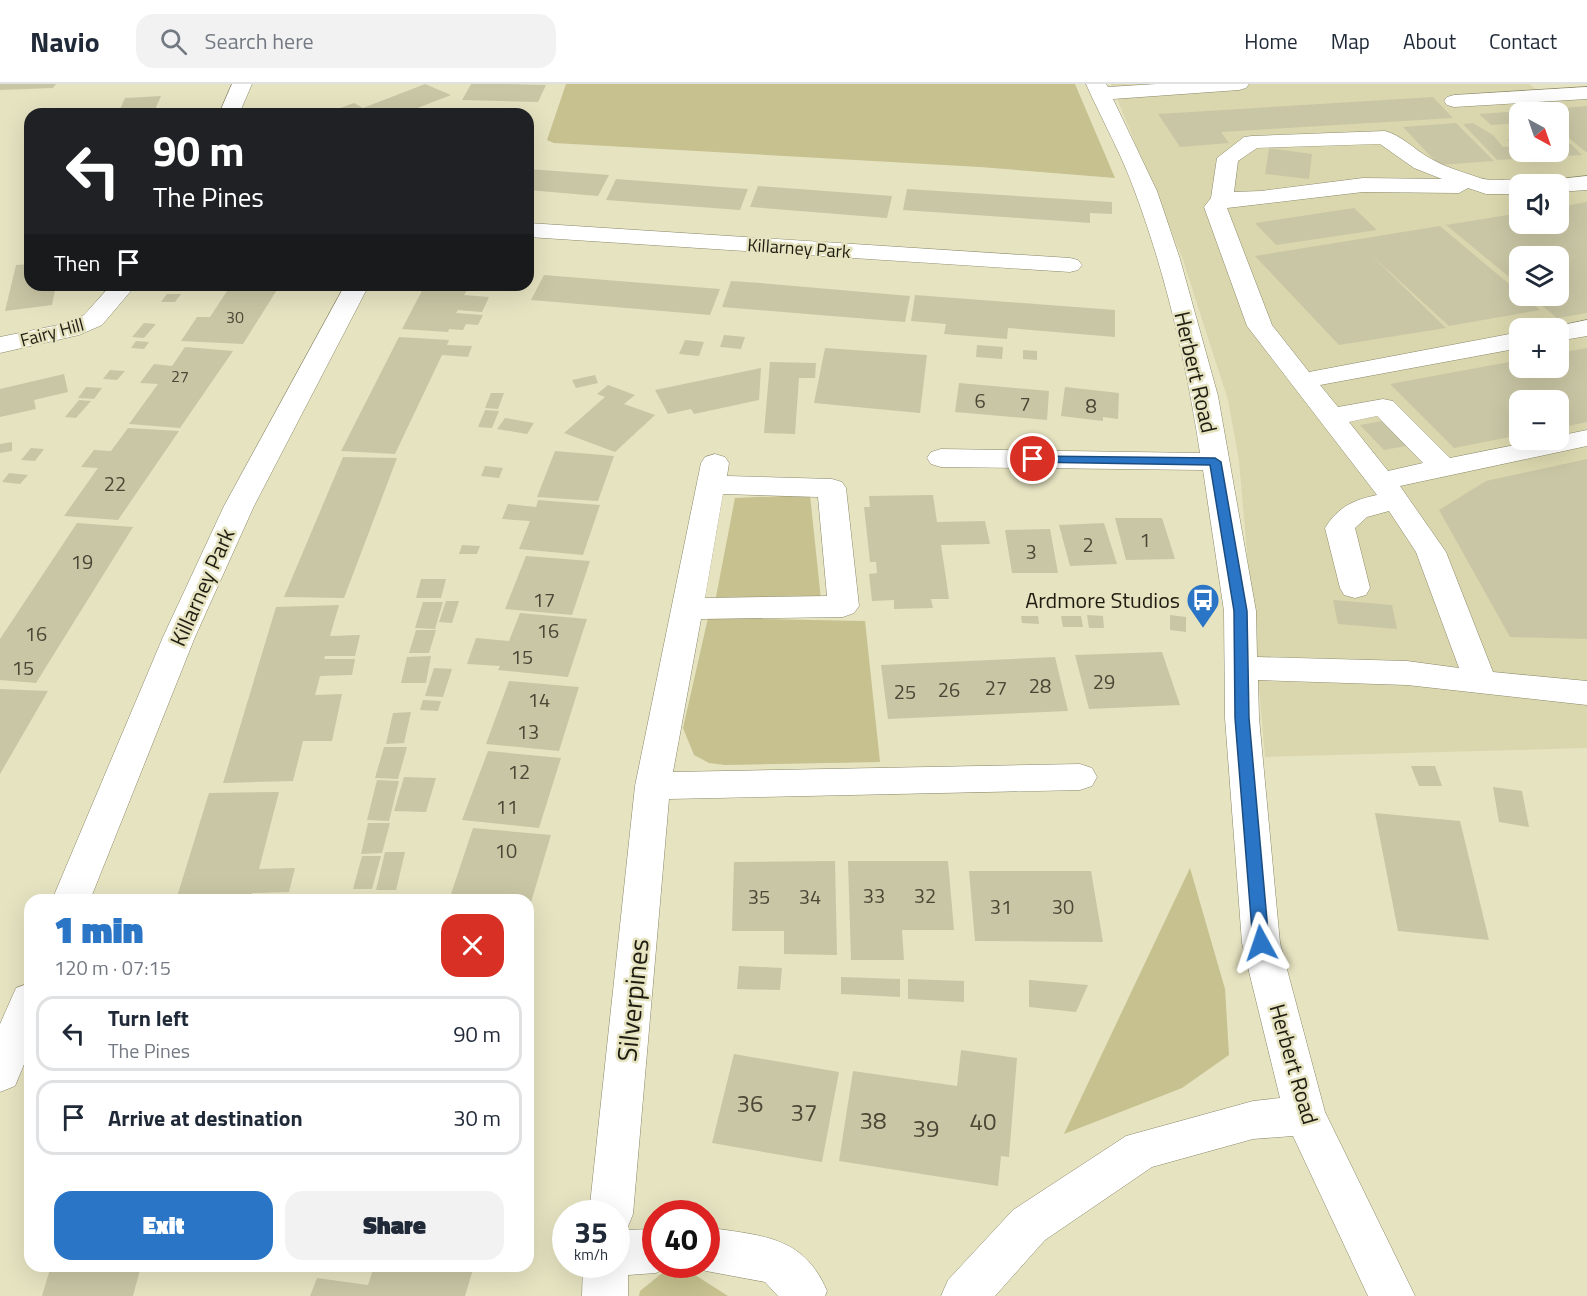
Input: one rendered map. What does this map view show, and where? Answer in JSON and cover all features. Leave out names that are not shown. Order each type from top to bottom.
[{"type":"street","points":[[232,108],[242,84]]},
{"type":"street","points":[[1099,89],[1239,84]]},
{"type":"street","name":"Herbert Road","points":[[1099,89],[1146,191],[1168,259],[1205,396],[1240,611],[1242,718],[1261,943],[1305,1115],[1392,1296]]},
{"type":"street","points":[[1454,101],[1587,93]]},
{"type":"street","points":[[1481,682],[1431,552],[1388,491],[1260,326],[1215,207],[1222,199],[1228,158],[1252,142],[1386,137],[1422,163],[1486,187]]},
{"type":"street","points":[[1569,184],[1587,183]]},
{"type":"street","points":[[1222,199],[1261,198],[1363,185],[1509,187]]},
{"type":"street","name":"Killarney Park","points":[[534,230],[1070,265]]},
{"type":"street","name":"Fairy Hill","points":[[0,345],[69,330],[93,320],[119,291]]},
{"type":"street","name":"Killarney Park","points":[[73,894],[179,637],[239,506],[354,291]]},
{"type":"street","points":[[1569,331],[1587,328]]},
{"type":"street","points":[[1302,381],[1509,342]]},
{"type":"street","points":[[1330,417],[1383,407],[1444,468]]},
{"type":"street","points":[[1355,588],[1340,528],[1347,516],[1357,509],[1388,491],[1444,468],[1587,438]]},
{"type":"street","points":[[941,458],[1215,462]]},
{"type":"street","name":"Silverpines","points":[[612,1200],[653,786],[687,609],[713,474],[832,488],[843,606],[687,609]]},
{"type":"street","points":[[1242,668],[1407,673],[1587,693]]},
{"type":"street","points":[[653,786],[1080,777]]},
{"type":"street","points":[[0,1073],[24,1015]]},
{"type":"street","points":[[964,1296],[1029,1225],[1141,1150],[1253,1120],[1305,1115]]},
{"type":"street","points":[[720,1252],[777,1262],[804,1291]]},
{"type":"street","points":[[605,1296],[606,1278]]},
{"type":"shaded area","points":[[566,84],[1075,84],[1115,178],[980,167],[554,143],[547,140]]},
{"type":"shaded area","points":[[1111,84],[1529,84],[1537,90],[1587,89],[1587,748],[1265,757],[1239,461],[1228,400],[1183,260]]},
{"type":"shaded area","points":[[810,495],[821,600],[715,602],[735,498]]},
{"type":"shaded area","points":[[708,618],[865,621],[880,762],[725,765],[709,763],[694,755],[683,728]]},
{"type":"shaded area","points":[[1190,868],[1225,989],[1229,1055],[1182,1088],[1064,1134]]},
{"type":"shaded area","points":[[656,1278],[700,1278],[728,1296],[639,1296],[640,1291]]},
{"type":"building","points":[[0,84],[56,84],[53,88],[0,90]]},
{"type":"building","points":[[425,84],[451,95],[417,108],[363,108]]},
{"type":"building","points":[[471,84],[546,85],[538,102],[462,100]]},
{"type":"building","points":[[161,96],[156,108],[121,108],[125,98]]},
{"type":"building","points":[[1433,97],[1453,118],[1221,132],[1229,143],[1180,147],[1158,114]]},
{"type":"building","points":[[354,103],[363,108],[340,108]]},
{"type":"building","points":[[1587,106],[1587,153],[1569,138],[1569,108]]},
{"type":"building","points":[[1509,112],[1509,124],[1491,125],[1479,114]]},
{"type":"building","points":[[1456,123],[1494,161],[1439,165],[1403,127]]},
{"type":"building","points":[[1473,123],[1493,135],[1503,147],[1509,146],[1509,159],[1497,160],[1463,124]]},
{"type":"building","points":[[1569,144],[1571,144],[1582,155],[1569,156]]},
{"type":"building","points":[[1269,148],[1312,154],[1309,179],[1265,174]]},
{"type":"building","points":[[534,169],[609,175],[598,196],[534,191]]},
{"type":"building","points":[[616,179],[748,189],[740,210],[606,200]]},
{"type":"building","points":[[758,186],[892,196],[887,218],[750,207]]},
{"type":"building","points":[[907,189],[1112,202],[1112,214],[1090,213],[1090,223],[903,210]]},
{"type":"building","points":[[1587,202],[1587,313],[1557,318],[1542,306],[1569,306],[1569,246],[1509,246],[1509,277],[1446,225],[1509,215],[1509,234],[1569,234],[1569,205]]},
{"type":"building","points":[[1354,208],[1377,230],[1276,245],[1255,223]]},
{"type":"building","points":[[1440,226],[1509,284],[1509,306],[1535,306],[1540,310],[1449,326],[1370,254],[1446,328],[1339,345],[1255,256]]},
{"type":"building","points":[[24,264],[24,291],[55,291],[52,305],[5,311],[16,265]]},
{"type":"building","points":[[544,275],[720,289],[710,315],[531,300]]},
{"type":"building","points":[[731,281],[910,296],[905,322],[722,307]]},
{"type":"building","points":[[227,291],[276,291],[243,344],[181,341],[197,317],[210,317]]},
{"type":"building","points":[[422,291],[466,291],[464,295],[489,297],[482,312],[458,310],[456,313],[483,315],[478,325],[466,324],[463,330],[449,329],[448,332],[402,329]]},
{"type":"building","points":[[167,294],[181,294],[175,302],[161,302]]},
{"type":"building","points":[[915,295],[1115,310],[1115,337],[1008,328],[1007,339],[944,334],[946,324],[911,321]]},
{"type":"building","points":[[144,323],[156,324],[144,338],[132,337]]},
{"type":"building","points":[[724,335],[745,337],[741,349],[720,347]]},
{"type":"building","points":[[399,337],[449,340],[447,345],[472,346],[468,357],[442,355],[395,454],[341,451]]},
{"type":"building","points":[[685,340],[704,342],[699,356],[679,354]]},
{"type":"building","points":[[136,341],[149,342],[144,349],[131,348]]},
{"type":"building","points":[[977,345],[1003,347],[1002,359],[976,357]]},
{"type":"building","points":[[185,347],[233,351],[180,428],[129,424],[158,384],[140,383],[154,364],[172,366]]},
{"type":"building","points":[[825,348],[927,355],[920,413],[814,403]]},
{"type":"building","points":[[1587,348],[1587,422],[1569,426],[1569,390],[1509,390],[1509,437],[1454,448],[1390,384],[1509,362],[1509,378],[1569,378],[1569,351]]},
{"type":"building","points":[[1023,350],[1037,351],[1037,360],[1023,359]]},
{"type":"building","points":[[770,362],[816,363],[815,378],[799,378],[795,434],[764,433]]},
{"type":"building","points":[[761,368],[759,400],[694,414],[691,409],[668,414],[655,390]]},
{"type":"building","points":[[110,370],[125,371],[117,380],[103,379]]},
{"type":"building","points":[[64,374],[68,392],[34,400],[36,409],[0,417],[0,389]]},
{"type":"building","points":[[595,375],[598,383],[576,388],[572,380]]},
{"type":"building","points":[[959,383],[1049,391],[1047,420],[955,412]]},
{"type":"building","points":[[608,385],[635,395],[624,404],[655,415],[615,452],[564,433],[605,397],[597,394]]},
{"type":"building","points":[[86,387],[102,388],[94,399],[78,398]]},
{"type":"building","points":[[1065,387],[1119,393],[1118,419],[1103,417],[1103,421],[1061,416]]},
{"type":"building","points":[[491,393],[504,393],[498,409],[485,408]]},
{"type":"building","points":[[79,400],[91,401],[76,418],[65,417]]},
{"type":"building","points":[[485,410],[499,411],[492,428],[478,427]]},
{"type":"building","points":[[505,418],[534,423],[527,434],[497,429]]},
{"type":"building","points":[[1387,420],[1411,445],[1384,450],[1360,425]]},
{"type":"building","points":[[128,428],[179,431],[118,520],[64,516],[98,468],[81,467],[94,450],[111,451]]},
{"type":"building","points":[[12,442],[12,451],[0,453],[0,444]]},
{"type":"building","points":[[31,448],[44,449],[35,461],[21,460]]},
{"type":"building","points":[[555,451],[614,456],[598,501],[537,497]]},
{"type":"building","points":[[343,457],[397,458],[344,598],[284,597]]},
{"type":"building","points":[[1587,459],[1587,639],[1510,637],[1439,510],[1486,481]]},
{"type":"building","points":[[485,466],[503,468],[499,478],[481,476]]},
{"type":"building","points":[[9,473],[28,475],[20,484],[2,482]]},
{"type":"building","points":[[933,495],[937,522],[985,521],[990,544],[941,545],[949,599],[931,599],[933,608],[894,609],[894,600],[872,601],[869,574],[877,573],[876,562],[870,562],[864,507],[870,507],[869,496]]},
{"type":"building","points":[[538,500],[600,505],[583,555],[519,549],[530,521],[502,519],[508,504],[536,507]]},
{"type":"building","points":[[1115,518],[1162,518],[1175,559],[1126,560]]},
{"type":"building","points":[[77,523],[133,527],[36,683],[0,680],[0,639]]},
{"type":"building","points":[[1104,523],[1117,564],[1070,566],[1059,525]]},
{"type":"building","points":[[1050,529],[1058,573],[1012,573],[1005,530]]},
{"type":"building","points":[[462,545],[480,546],[477,554],[459,554]]},
{"type":"building","points":[[526,556],[590,561],[572,615],[505,609]]},
{"type":"building","points":[[421,579],[446,579],[441,598],[416,598]]},
{"type":"building","points":[[1333,600],[1392,605],[1397,629],[1338,624]]},
{"type":"building","points":[[446,601],[459,601],[452,623],[439,622]]},
{"type":"building","points":[[423,602],[443,602],[435,629],[415,628]]},
{"type":"building","points":[[339,605],[330,636],[360,635],[355,656],[325,656],[324,659],[355,659],[352,675],[320,676],[315,695],[342,694],[332,741],[303,741],[293,781],[223,783],[276,607]]},
{"type":"building","points":[[520,613],[587,619],[568,677],[498,670],[500,666],[467,664],[476,638],[509,641]]},
{"type":"building","points":[[1087,615],[1103,616],[1104,628],[1089,628]]},
{"type":"building","points":[[1170,615],[1186,617],[1186,632],[1170,630]]},
{"type":"building","points":[[1021,616],[1038,616],[1039,624],[1022,623]]},
{"type":"building","points":[[1061,616],[1081,616],[1083,627],[1063,627]]},
{"type":"building","points":[[416,630],[436,630],[429,653],[409,653]]},
{"type":"building","points":[[1162,652],[1180,705],[1089,709],[1075,655]]},
{"type":"building","points":[[431,656],[426,683],[401,683],[407,657]]},
{"type":"building","points":[[1055,657],[1068,711],[888,719],[881,665]]},
{"type":"building","points":[[434,668],[452,669],[443,697],[425,696]]},
{"type":"building","points":[[509,681],[579,687],[559,751],[486,744]]},
{"type":"building","points":[[0,689],[48,691],[0,774]]},
{"type":"building","points":[[423,700],[441,701],[438,711],[420,710]]},
{"type":"building","points":[[411,712],[404,743],[386,744],[393,713]]},
{"type":"building","points":[[384,747],[407,747],[398,779],[375,778]]},
{"type":"building","points":[[488,751],[561,758],[539,828],[462,820]]},
{"type":"building","points":[[1411,766],[1435,766],[1442,786],[1419,786]]},
{"type":"building","points":[[404,777],[436,778],[426,812],[394,811]]},
{"type":"building","points":[[377,780],[399,781],[389,821],[367,820]]},
{"type":"building","points":[[1493,787],[1522,791],[1529,827],[1499,822]]},
{"type":"building","points":[[279,792],[259,869],[295,868],[289,892],[178,894],[209,793]]},
{"type":"building","points":[[1375,813],[1460,821],[1489,940],[1398,931]]},
{"type":"building","points":[[368,823],[390,823],[382,853],[361,854]]},
{"type":"building","points":[[473,828],[551,835],[533,894],[451,894]]},
{"type":"building","points":[[385,852],[405,852],[396,890],[376,890]]},
{"type":"building","points":[[362,856],[381,856],[372,889],[353,889]]},
{"type":"building","points":[[835,861],[837,955],[784,954],[784,931],[732,931],[734,862]]},
{"type":"building","points":[[848,861],[948,861],[954,930],[902,930],[904,960],[851,960]]},
{"type":"building","points":[[969,871],[1091,871],[1103,942],[975,941]]},
{"type":"building","points":[[739,966],[782,968],[780,990],[737,989]]},
{"type":"building","points":[[841,977],[900,979],[900,997],[841,994]]},
{"type":"building","points":[[908,979],[964,981],[964,1002],[908,999]]},
{"type":"building","points":[[1029,980],[1088,985],[1076,1012],[1029,1007]]},
{"type":"building","points":[[961,1050],[1017,1058],[1009,1157],[1001,1156],[998,1186],[839,1161],[853,1071],[957,1086]]},
{"type":"building","points":[[734,1054],[839,1072],[822,1162],[712,1143]]},
{"type":"building","points":[[49,1272],[139,1272],[133,1296],[42,1296]]},
{"type":"building","points":[[372,1272],[472,1272],[465,1296],[310,1296],[317,1278],[368,1285]]},
{"type":"place","name":"Ardmore Studios","points":[[1203,629]]},
{"type":"route","points":[[1033,459],[1215,462],[1240,611],[1242,718],[1261,943]]}]
